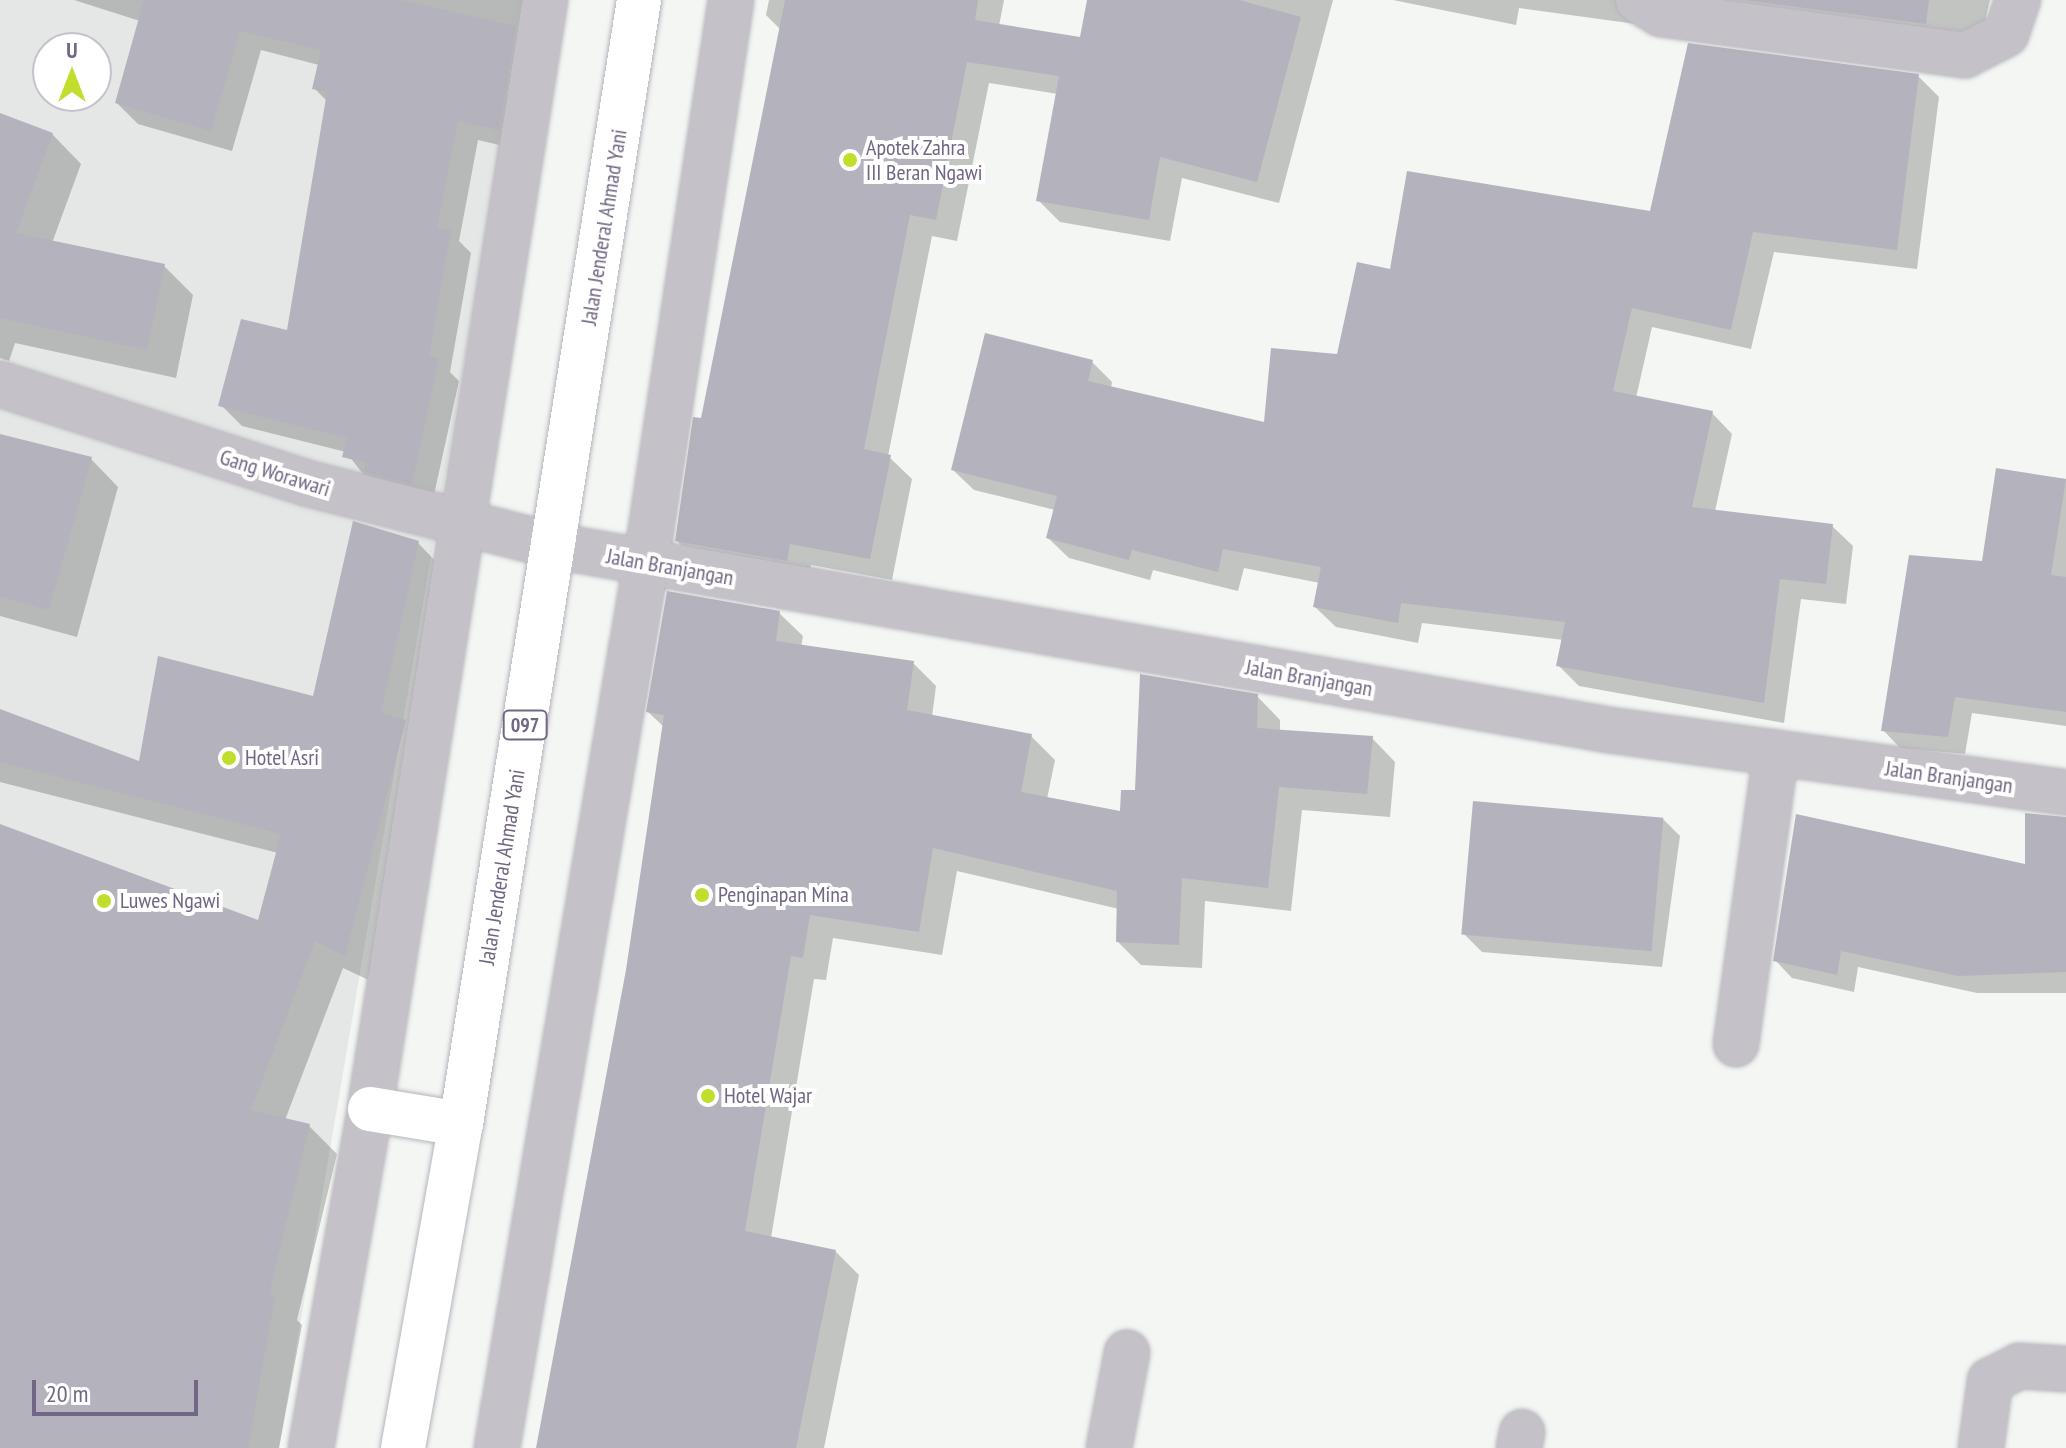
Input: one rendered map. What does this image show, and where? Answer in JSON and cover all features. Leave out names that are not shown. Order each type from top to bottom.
[{"type":"main road","name":"Jalan Jenderal Ahmad Yani","points":[[403,1448],[461,1124],[555,546],[639,0]]},
{"type":"main road","points":[[370,1109],[461,1124]]},
{"type":"street","points":[[311,1448],[370,1109],[545,0]]},
{"type":"street","points":[[497,1448],[646,563],[731,0]]},
{"type":"street","points":[[1638,0],[1661,14],[1965,55],[2006,34],[2018,0]]},
{"type":"street","name":"Gang Worawari","points":[[0,384],[306,483],[464,526],[555,546]]},
{"type":"street","name":"Jalan Branjangan","points":[[555,546],[1609,730],[2066,793]]},
{"type":"street","points":[[1736,1044],[1776,753]]},
{"type":"street","points":[[1109,1448],[1127,1353]]},
{"type":"street","points":[[1981,1448],[1990,1381],[2001,1371],[2019,1366],[2066,1369]]},
{"type":"shaded area","points":[[0,0],[526,0],[279,1448],[0,1448]]},
{"type":"building","points":[[144,0],[400,0],[516,26],[499,130],[458,121],[437,228],[451,230],[429,356],[439,358],[412,484],[364,472],[366,463],[342,457],[347,438],[218,406],[241,319],[287,330],[327,92],[312,89],[321,50],[240,31],[211,131],[115,103]]},
{"type":"building","points":[[785,0],[978,0],[975,20],[1080,37],[1087,0],[1239,0],[1301,17],[1257,182],[1160,157],[1149,220],[1036,201],[1059,76],[967,62],[936,220],[910,215],[864,449],[891,455],[870,559],[790,544],[787,561],[675,541],[693,417],[701,418]]},
{"type":"building","points":[[1744,0],[1929,0],[1926,24]]},
{"type":"building","points":[[1688,43],[1919,74],[1897,250],[1753,232],[1731,330],[1632,308],[1613,391],[1713,411],[1692,507],[1833,524],[1826,584],[1780,579],[1764,703],[1556,666],[1565,622],[1401,603],[1398,623],[1313,607],[1321,567],[1223,549],[1218,572],[1132,550],[1129,560],[1046,538],[1057,496],[951,470],[985,333],[1093,360],[1088,381],[1264,422],[1271,348],[1337,354],[1357,262],[1390,269],[1407,171],[1650,211]]},
{"type":"building","points":[[0,113],[53,133],[16,233],[165,264],[147,350],[0,318]]},
{"type":"building","points":[[0,434],[92,457],[49,610],[0,597]]},
{"type":"building","points":[[1996,468],[2066,479],[2051,575],[2066,577],[2066,712],[1955,697],[1948,737],[1881,731],[1909,555],[1982,561]]},
{"type":"building","points":[[353,521],[419,541],[381,713],[406,720],[345,956],[315,941],[251,1110],[310,1124],[269,1294],[275,1296],[248,1448],[0,1448],[0,824],[258,920],[281,834],[0,762],[0,709],[139,761],[158,656],[313,696]]},
{"type":"building","points":[[667,591],[780,611],[776,641],[914,661],[907,710],[1032,734],[1021,792],[1120,811],[1121,790],[1135,790],[1140,674],[1258,694],[1257,728],[1373,736],[1367,794],[1279,787],[1268,888],[1182,878],[1179,945],[1116,942],[1117,891],[933,848],[919,932],[810,915],[803,958],[791,956],[745,1231],[836,1250],[796,1448],[536,1448],[626,970],[664,715],[646,712]]},
{"type":"building","points":[[1473,801],[1663,818],[1652,951],[1461,934]]},
{"type":"building","points":[[2025,813],[2066,817],[2066,972],[1958,976],[1841,951],[1837,975],[1773,961],[1796,814],[2025,864]]},
{"type":"place","name":"Apotek Zahra III Beran Ngawi","points":[[850,160]]},
{"type":"place","name":"Hotel Asri","points":[[229,758]]},
{"type":"place","name":"Penginapan Mina","points":[[702,895]]},
{"type":"place","name":"Luwes Ngawi","points":[[104,901]]},
{"type":"place","name":"Hotel Wajar","points":[[708,1096]]}]
